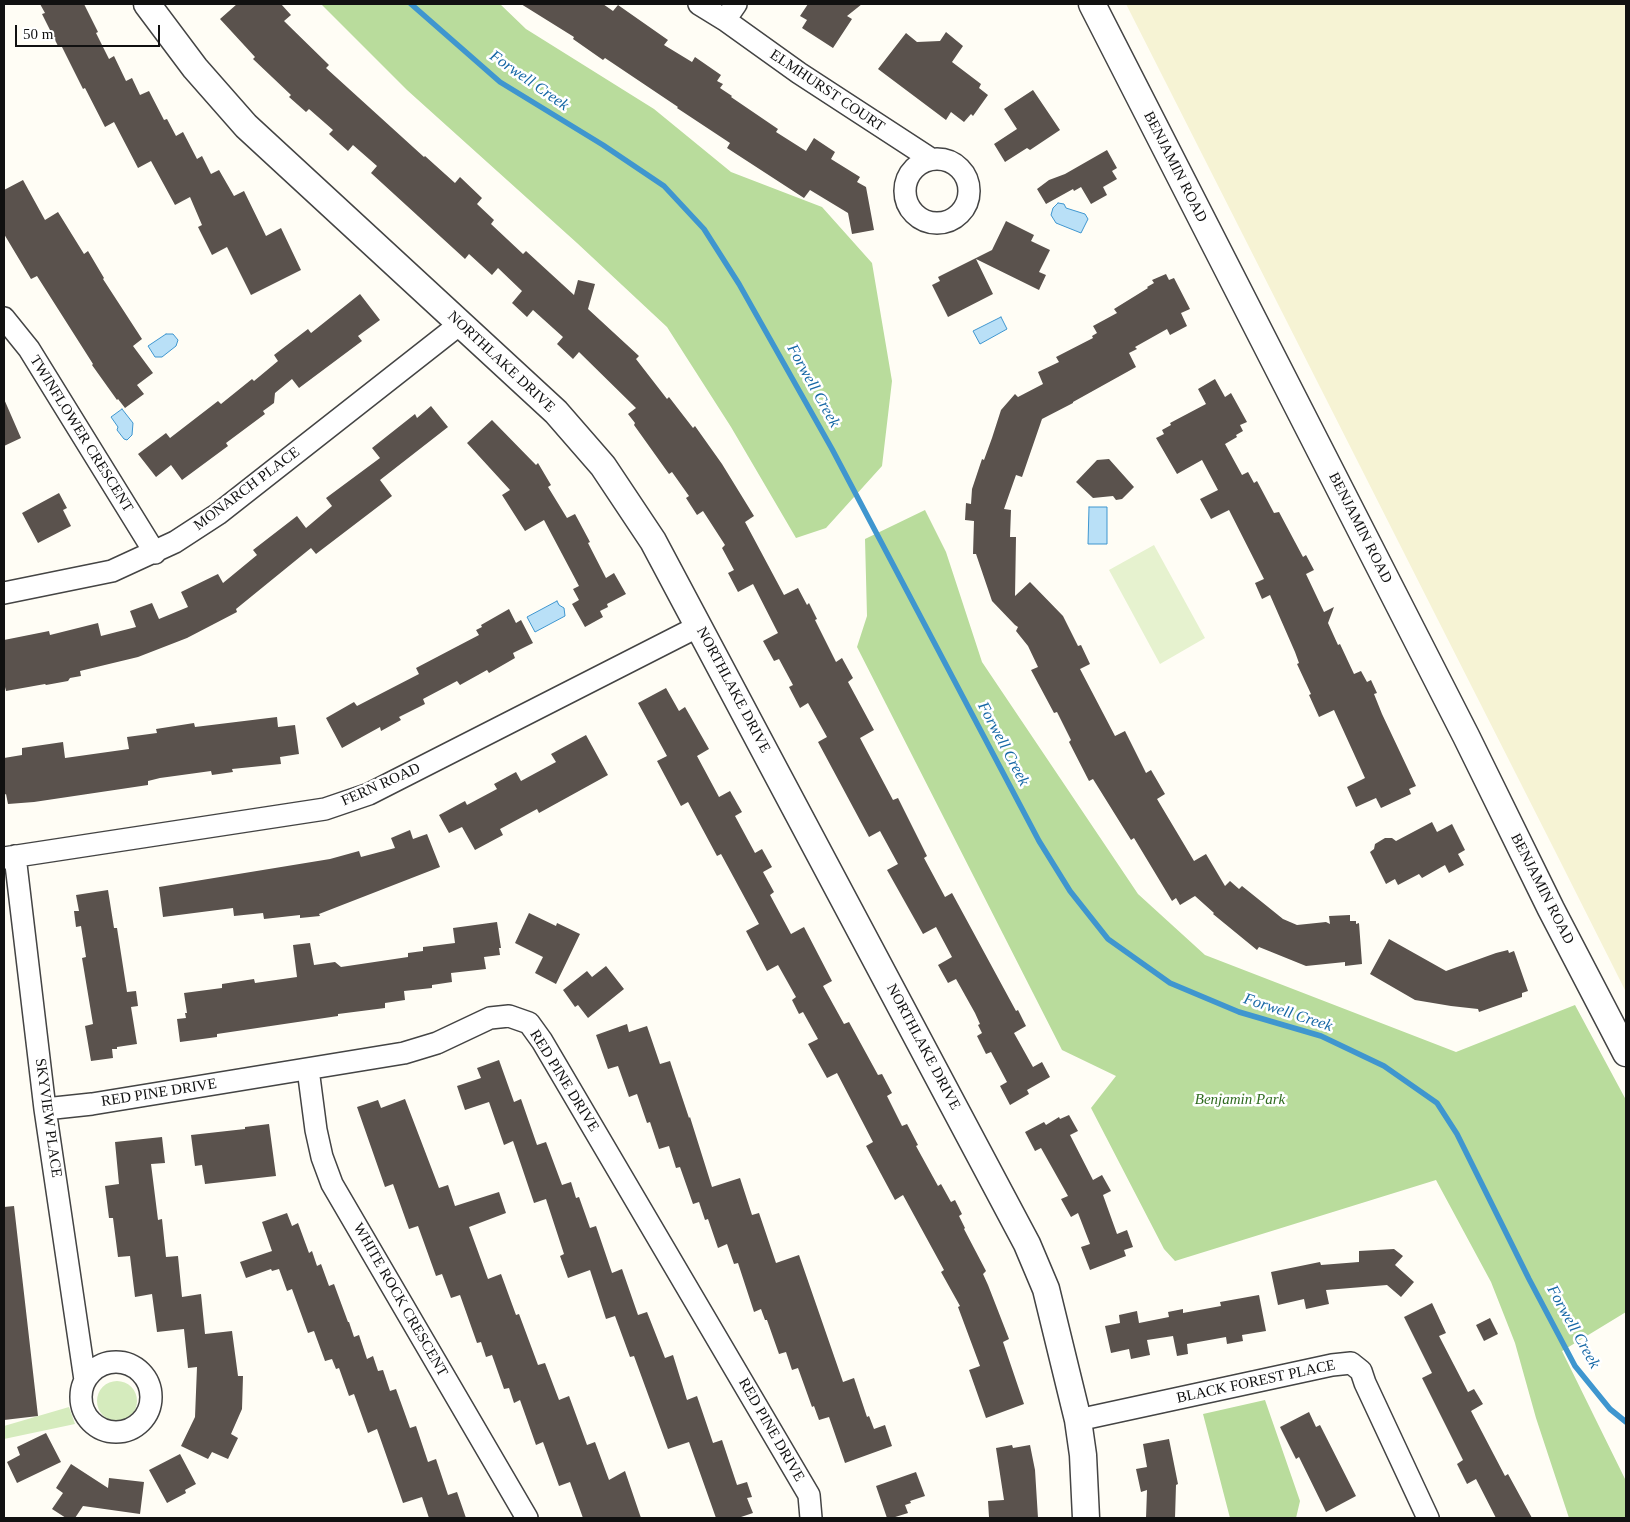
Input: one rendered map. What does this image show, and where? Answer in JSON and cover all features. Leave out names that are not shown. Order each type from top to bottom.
[{"type":"street","name":"NORTHLAKE DRIVE","points":[[147,4],[195,68],[246,126],[556,412],[598,460],[653,541],[1027,1244],[1046,1289],[1078,1420],[1083,1455],[1086,1518]]},
{"type":"street","name":"ELMHURST COURT","points":[[700,4],[731,12],[799,73],[931,159]]},
{"type":"street","name":"BENJAMIN ROAD","points":[[1092,4],[1453,709],[1626,1053]]},
{"type":"street","name":"TWINFLOWER CRESCENT","points":[[4,318],[29,349],[155,553]]},
{"type":"street","name":"MONARCH PLACE","points":[[4,593],[112,571],[155,553],[188,534],[218,514],[460,324]]},
{"type":"street","name":"FERN ROAD","points":[[10,857],[325,810],[369,794],[699,626]]},
{"type":"street","name":"SKYVIEW PLACE","points":[[10,857],[85,1380]]},
{"type":"street","name":"RED PINE DRIVE","points":[[45,1109],[92,1104],[404,1053],[437,1043],[490,1018],[509,1016],[529,1023],[542,1041],[809,1495],[811,1518]]},
{"type":"street","name":"WHITE ROCK CRESCENT","points":[[308,1069],[316,1130],[322,1157],[332,1184],[527,1518]]},
{"type":"street","name":"BLACK FOREST PLACE","points":[[1078,1420],[1332,1365],[1351,1363],[1361,1371],[1428,1518]]},
{"type":"shaded area","points":[[1126,4],[1626,4],[1626,992],[1554,849]]},
{"type":"green space","points":[[321,4],[500,4],[526,29],[654,109],[731,172],[822,207],[872,263],[892,381],[882,466],[826,528],[796,538],[731,427],[667,327],[407,90]]},
{"type":"green space","name":"Benjamin Park","points":[[925,510],[946,552],[982,662],[1138,894],[1205,955],[1456,1052],[1575,1005],[1626,1100],[1626,1312],[1562,1351],[1626,1481],[1626,1518],[1569,1518],[1536,1418],[1515,1343],[1491,1282],[1436,1180],[1175,1261],[1164,1249],[1091,1108],[1116,1076],[1062,1050],[857,647],[867,616],[865,539]]},
{"type":"green space","points":[[1154,545],[1205,638],[1160,664],[1109,570]]},
{"type":"green space","points":[[121,1381],[128,1384],[134,1390],[137,1401],[136,1409],[128,1418],[121,1421],[113,1421],[106,1418],[98,1409],[97,1397],[100,1390],[109,1382]]},
{"type":"green space","points":[[1265,1400],[1300,1501],[1296,1518],[1230,1518],[1203,1414]]},
{"type":"green space","points":[[69,1407],[75,1424],[4,1439],[4,1426]]},
{"type":"water","points":[[1058,203],[1064,204],[1066,208],[1085,214],[1088,219],[1081,233],[1056,223],[1051,215],[1053,208]]},
{"type":"water","points":[[1001,317],[1007,329],[980,344],[973,331]]},
{"type":"water","points":[[166,334],[173,334],[178,340],[176,346],[162,357],[155,357],[148,346]]},
{"type":"water","points":[[122,409],[133,423],[132,435],[127,440],[117,430],[118,427],[111,417]]},
{"type":"water","points":[[1089,507],[1107,507],[1107,544],[1088,544]]},
{"type":"water","points":[[557,601],[564,608],[565,616],[535,632],[527,617]]},
{"type":"building","points":[[40,4],[84,4],[109,59],[114,56],[126,81],[132,78],[140,95],[149,91],[164,120],[167,119],[176,136],[183,132],[197,159],[202,156],[211,174],[219,170],[234,196],[244,191],[266,236],[281,228],[301,270],[251,295],[227,247],[212,255],[198,227],[202,225],[190,197],[175,205],[151,161],[138,168],[114,122],[105,127],[61,45],[58,46],[42,14],[45,13]]},
{"type":"building","points":[[237,4],[281,4],[291,15],[284,21],[329,65],[326,68],[455,183],[460,177],[482,198],[477,204],[494,220],[491,224],[523,254],[526,251],[574,295],[578,280],[595,284],[588,309],[639,356],[636,359],[667,399],[669,397],[693,428],[695,426],[722,464],[754,516],[745,522],[784,595],[798,588],[807,605],[809,603],[817,619],[815,620],[836,662],[842,658],[853,678],[848,682],[874,730],[860,738],[893,800],[898,798],[927,856],[924,858],[945,897],[952,893],[1016,1011],[1018,1010],[1026,1026],[1014,1033],[1033,1067],[1042,1062],[1050,1077],[1027,1090],[1029,1094],[1010,1105],[1000,1086],[1007,1082],[991,1052],[986,1054],[977,1036],[982,1033],[975,1013],[956,979],[948,983],[938,965],[952,957],[936,927],[923,934],[887,870],[898,864],[880,831],[869,837],[818,742],[827,737],[808,703],[800,708],[789,687],[793,685],[779,659],[774,661],[763,641],[778,633],[753,584],[738,592],[728,573],[734,570],[722,548],[725,545],[703,511],[697,515],[686,498],[689,496],[672,472],[669,474],[634,425],[635,423],[628,414],[636,408],[579,352],[573,359],[557,344],[563,337],[533,310],[527,317],[512,303],[522,291],[498,268],[492,275],[469,254],[465,259],[371,173],[377,166],[353,145],[348,151],[329,134],[333,130],[309,109],[306,112],[289,97],[291,95],[253,59],[255,57],[220,19]]},
{"type":"building","points":[[521,4],[603,4],[613,11],[618,5],[668,40],[664,45],[692,62],[695,57],[721,75],[717,81],[723,84],[720,88],[778,129],[776,132],[806,151],[814,138],[835,152],[831,159],[860,177],[857,182],[866,187],[874,230],[852,234],[848,213],[810,190],[804,198],[727,148],[730,143],[678,107],[605,58],[603,60],[573,39],[574,37]]},
{"type":"building","points":[[808,4],[862,4],[847,16],[852,19],[833,48],[802,28],[807,20],[800,16]]},
{"type":"building","points":[[946,32],[963,46],[952,62],[981,84],[979,88],[988,95],[973,116],[971,114],[964,122],[951,112],[946,120],[878,69],[906,33],[917,42],[940,41]]},
{"type":"building","points":[[1033,90],[1060,130],[1030,150],[1027,148],[1005,162],[994,144],[1017,129],[1004,109]]},
{"type":"building","points":[[1107,150],[1117,168],[1112,171],[1117,179],[1103,187],[1107,195],[1091,204],[1081,187],[1074,191],[1073,189],[1046,204],[1037,189],[1049,180],[1065,174]]},
{"type":"building","points":[[23,180],[45,220],[58,212],[84,254],[88,251],[103,279],[142,339],[133,346],[153,373],[137,385],[144,394],[125,408],[92,365],[37,276],[31,279],[4,234],[4,190]]},
{"type":"building","points":[[1006,221],[1034,235],[1031,241],[1050,250],[1039,272],[1046,275],[1039,290],[976,259],[993,294],[948,317],[932,285],[940,281],[938,277],[992,250]]},
{"type":"building","points":[[1166,274],[1169,280],[1174,278],[1190,309],[1181,313],[1187,326],[1170,335],[1167,329],[1135,347],[1137,349],[1129,353],[1136,367],[1042,419],[1022,477],[1016,475],[1004,509],[1011,510],[1010,537],[1016,537],[1015,596],[1030,582],[1063,616],[1078,646],[1081,645],[1090,664],[1080,669],[1115,736],[1125,731],[1146,773],[1151,770],[1165,794],[1157,799],[1194,861],[1206,854],[1225,886],[1230,881],[1239,889],[1242,886],[1283,919],[1297,925],[1326,922],[1330,924],[1329,916],[1350,915],[1350,921],[1356,921],[1356,924],[1359,923],[1362,964],[1345,966],[1345,962],[1306,966],[1259,947],[1257,950],[1213,914],[1195,896],[1180,905],[1176,898],[1172,901],[1134,838],[1131,840],[1093,779],[1089,781],[1069,742],[1071,740],[1057,712],[1054,713],[1031,670],[1038,667],[1028,646],[1016,631],[1018,627],[992,601],[976,554],[973,554],[974,521],[965,520],[966,503],[971,504],[972,489],[1001,410],[1015,394],[1018,397],[1043,384],[1038,372],[1059,362],[1056,357],[1093,338],[1092,336],[1097,333],[1093,326],[1117,313],[1114,309],[1148,288],[1154,283],[1152,280]]},
{"type":"building","points":[[360,294],[380,320],[358,336],[362,341],[299,388],[292,379],[275,393],[274,403],[263,411],[265,414],[226,443],[228,446],[182,480],[171,465],[156,477],[138,454],[166,433],[170,438],[218,401],[221,404],[252,379],[254,381],[278,361],[274,355],[308,329],[311,333]]},
{"type":"building","points":[[1215,379],[1225,397],[1231,393],[1247,422],[1240,425],[1243,431],[1236,435],[1237,437],[1225,444],[1242,475],[1248,472],[1254,483],[1257,481],[1274,513],[1279,512],[1303,557],[1306,555],[1314,570],[1306,574],[1324,612],[1334,607],[1328,623],[1338,645],[1340,644],[1354,674],[1361,671],[1367,682],[1371,680],[1377,693],[1374,694],[1382,714],[1416,786],[1409,789],[1411,794],[1381,808],[1376,798],[1356,807],[1347,787],[1365,778],[1334,710],[1319,717],[1297,664],[1299,663],[1295,652],[1270,595],[1262,599],[1258,590],[1255,583],[1264,579],[1229,510],[1211,519],[1200,499],[1218,490],[1202,460],[1177,474],[1156,438],[1164,434],[1162,430],[1171,425],[1170,423],[1206,404],[1198,389]]},
{"type":"building","points":[[4,399],[21,438],[4,446]]},
{"type":"building","points":[[431,406],[448,427],[380,480],[392,496],[316,554],[311,548],[236,609],[237,612],[187,638],[138,657],[80,671],[81,676],[70,678],[68,681],[6,691],[4,683],[4,640],[49,631],[50,635],[98,623],[101,636],[136,627],[130,611],[152,603],[159,619],[188,607],[181,592],[218,574],[223,583],[257,555],[253,550],[297,516],[306,528],[332,506],[326,498],[380,458],[372,448],[415,414],[417,418]]},
{"type":"building","points":[[492,420],[536,465],[538,463],[551,485],[548,487],[567,518],[575,514],[606,578],[614,573],[626,594],[607,604],[608,607],[600,611],[603,617],[585,627],[572,604],[579,600],[573,589],[579,586],[544,520],[525,531],[502,495],[510,490],[467,443]]},
{"type":"building","points":[[1109,459],[1134,487],[1122,499],[1116,500],[1113,496],[1093,498],[1076,482],[1097,460]]},
{"type":"building","points":[[59,493],[67,508],[63,510],[71,526],[38,543],[22,513]]},
{"type":"building","points":[[509,609],[516,623],[521,620],[533,643],[513,653],[515,658],[489,673],[487,670],[460,685],[457,681],[423,699],[425,704],[399,717],[401,720],[381,731],[380,727],[342,748],[326,718],[354,702],[357,706],[419,674],[416,668],[479,635],[476,630],[482,627],[481,625]]},
{"type":"building","points":[[666,688],[679,711],[685,707],[709,749],[697,756],[719,797],[730,791],[742,812],[735,816],[755,853],[762,849],[772,867],[763,872],[774,892],[770,895],[791,934],[804,927],[832,981],[823,986],[844,1024],[849,1022],[878,1075],[882,1074],[892,1093],[887,1096],[902,1126],[907,1124],[918,1145],[916,1146],[938,1186],[941,1184],[951,1202],[955,1200],[962,1214],[959,1216],[986,1271],[983,1274],[1009,1339],[1003,1342],[1024,1404],[986,1418],[969,1370],[980,1366],[958,1307],[960,1306],[941,1272],[944,1270],[903,1195],[895,1200],[866,1146],[873,1142],[837,1073],[827,1078],[808,1044],[818,1039],[803,1012],[799,1014],[792,1000],[796,997],[778,965],[767,971],[746,931],[759,924],[721,854],[717,856],[688,802],[681,806],[657,761],[667,756],[638,703]]},
{"type":"building","points":[[277,717],[278,727],[295,725],[299,754],[280,757],[281,764],[232,769],[233,772],[212,775],[211,771],[160,778],[148,781],[148,785],[34,802],[8,804],[6,794],[4,795],[4,758],[22,755],[22,748],[63,742],[65,758],[129,749],[127,737],[157,733],[156,729],[194,723],[195,727]]},
{"type":"building","points":[[586,735],[608,775],[539,813],[537,809],[500,829],[503,835],[475,850],[462,827],[449,833],[439,815],[465,801],[467,805],[497,789],[494,784],[516,772],[521,781],[556,762],[551,754]]},
{"type":"building","points":[[1432,822],[1437,832],[1452,824],[1465,850],[1458,854],[1464,865],[1449,873],[1445,865],[1422,878],[1419,874],[1398,885],[1395,879],[1386,884],[1370,852],[1374,849],[1375,844],[1385,838],[1392,838],[1396,841]]},
{"type":"building","points":[[410,830],[413,839],[427,834],[440,867],[319,914],[320,916],[300,918],[300,915],[264,919],[263,913],[234,916],[233,908],[163,917],[159,887],[330,859],[359,851],[361,857],[395,848],[391,838]]},
{"type":"building","points":[[108,890],[114,928],[117,928],[127,992],[136,991],[138,1006],[131,1007],[137,1044],[112,1049],[113,1058],[91,1061],[85,1026],[93,1024],[82,958],[86,957],[81,926],[76,927],[74,911],[79,911],[76,895]]},
{"type":"building","points":[[529,913],[556,926],[557,923],[580,934],[556,984],[535,973],[543,957],[515,943]]},
{"type":"building","points":[[497,922],[501,948],[499,948],[500,955],[484,957],[486,969],[451,973],[452,982],[432,985],[432,988],[404,991],[405,1000],[385,1003],[385,1008],[217,1034],[217,1037],[180,1042],[177,1019],[186,1018],[184,993],[222,988],[222,984],[254,979],[255,983],[297,977],[293,945],[310,943],[314,965],[335,962],[341,967],[408,957],[408,953],[423,951],[423,947],[455,943],[453,928]]},
{"type":"building","points":[[1389,939],[1446,971],[1496,953],[1508,950],[1509,953],[1514,951],[1528,991],[1522,993],[1522,997],[1479,1012],[1478,1009],[1415,1000],[1370,974]]},
{"type":"building","points":[[606,966],[624,989],[588,1018],[578,1005],[575,1007],[563,990],[587,971],[592,977]]},
{"type":"building","points":[[627,1024],[629,1032],[647,1026],[660,1064],[670,1061],[712,1187],[740,1178],[752,1215],[759,1213],[776,1263],[799,1255],[843,1382],[854,1378],[867,1417],[869,1416],[874,1429],[885,1425],[892,1446],[845,1463],[829,1417],[819,1420],[814,1406],[812,1407],[798,1368],[792,1370],[786,1352],[779,1354],[761,1309],[754,1312],[738,1263],[734,1264],[727,1244],[718,1248],[708,1219],[705,1220],[699,1202],[693,1204],[680,1167],[676,1168],[669,1146],[659,1149],[650,1122],[647,1123],[637,1094],[629,1097],[618,1066],[608,1069],[596,1035]]},
{"type":"building","points":[[499,1060],[514,1102],[521,1099],[537,1145],[546,1142],[562,1185],[571,1182],[576,1198],[579,1197],[590,1228],[596,1226],[612,1273],[622,1269],[638,1315],[647,1312],[665,1358],[673,1355],[687,1400],[697,1396],[713,1443],[722,1440],[737,1485],[747,1482],[752,1497],[747,1498],[753,1513],[738,1518],[716,1518],[689,1442],[668,1449],[634,1356],[630,1357],[615,1316],[606,1319],[590,1270],[568,1278],[560,1256],[564,1254],[546,1199],[534,1203],[513,1141],[504,1145],[489,1102],[465,1110],[457,1086],[481,1078],[477,1068]]},
{"type":"building","points":[[405,1099],[439,1188],[448,1185],[455,1206],[499,1192],[506,1213],[469,1227],[488,1279],[501,1274],[516,1315],[519,1314],[538,1365],[545,1363],[559,1400],[569,1396],[587,1445],[595,1442],[609,1480],[625,1471],[641,1518],[583,1518],[570,1482],[559,1486],[543,1442],[536,1445],[520,1400],[514,1403],[509,1388],[504,1389],[492,1355],[486,1357],[481,1342],[477,1343],[460,1295],[451,1298],[442,1274],[436,1276],[418,1226],[409,1229],[393,1184],[385,1187],[357,1107],[378,1100],[381,1108]]},
{"type":"building","points":[[1069,1115],[1078,1131],[1070,1135],[1093,1180],[1102,1175],[1111,1191],[1103,1195],[1117,1234],[1127,1230],[1133,1247],[1124,1250],[1126,1256],[1090,1270],[1081,1247],[1090,1244],[1078,1213],[1071,1217],[1061,1199],[1068,1196],[1041,1148],[1035,1151],[1025,1132],[1044,1122],[1046,1125],[1059,1117],[1060,1119]]},
{"type":"building","points":[[269,1124],[276,1176],[205,1184],[202,1165],[195,1166],[191,1135],[245,1129],[245,1127]]},
{"type":"building","points":[[162,1137],[165,1163],[151,1164],[158,1220],[162,1219],[166,1257],[178,1256],[182,1297],[201,1294],[205,1334],[232,1331],[238,1376],[243,1376],[242,1409],[231,1434],[238,1438],[228,1459],[212,1452],[208,1459],[181,1446],[195,1417],[197,1367],[188,1368],[184,1329],[157,1332],[152,1294],[135,1297],[130,1256],[118,1257],[113,1218],[109,1218],[105,1186],[119,1184],[115,1142]]},
{"type":"building","points":[[14,1206],[38,1416],[4,1420],[4,1207]]},
{"type":"building","points":[[287,1213],[292,1226],[298,1223],[309,1253],[312,1251],[317,1266],[321,1264],[329,1286],[334,1284],[354,1337],[359,1335],[367,1359],[373,1356],[378,1371],[383,1370],[390,1391],[396,1389],[410,1428],[416,1426],[428,1462],[436,1459],[448,1495],[457,1492],[466,1518],[429,1518],[422,1497],[403,1503],[377,1429],[368,1433],[354,1394],[349,1396],[339,1368],[336,1369],[332,1359],[325,1361],[314,1331],[308,1333],[292,1289],[287,1291],[279,1269],[272,1271],[271,1269],[246,1278],[240,1262],[272,1251],[262,1222]]},
{"type":"building","points":[[1394,1249],[1403,1256],[1395,1265],[1414,1282],[1401,1297],[1387,1285],[1326,1290],[1329,1304],[1306,1309],[1304,1299],[1278,1305],[1271,1272],[1320,1262],[1321,1265],[1359,1262],[1359,1251]]},
{"type":"building","points":[[1259,1295],[1266,1331],[1242,1335],[1243,1341],[1227,1344],[1226,1337],[1187,1344],[1188,1354],[1177,1356],[1173,1336],[1147,1340],[1150,1355],[1131,1359],[1129,1349],[1111,1353],[1105,1326],[1120,1323],[1119,1315],[1137,1311],[1139,1323],[1169,1317],[1168,1312],[1183,1309],[1183,1313],[1221,1306],[1220,1302]]},
{"type":"building","points":[[1432,1303],[1446,1333],[1439,1336],[1468,1392],[1474,1389],[1483,1404],[1471,1411],[1505,1476],[1508,1474],[1532,1518],[1496,1518],[1476,1479],[1467,1484],[1457,1464],[1463,1460],[1422,1378],[1432,1373],[1404,1317]]},
{"type":"building","points":[[1490,1318],[1498,1334],[1484,1341],[1476,1325]]},
{"type":"building","points":[[1309,1412],[1316,1427],[1320,1425],[1356,1496],[1326,1512],[1299,1457],[1296,1459],[1280,1427]]},
{"type":"building","points":[[46,1433],[61,1462],[17,1483],[7,1462],[20,1455],[17,1447]]},
{"type":"building","points":[[1169,1439],[1178,1484],[1176,1485],[1175,1518],[1146,1518],[1147,1490],[1141,1492],[1136,1469],[1147,1467],[1143,1444]]},
{"type":"building","points":[[1012,1445],[1013,1448],[1030,1445],[1035,1470],[1038,1518],[989,1517],[988,1501],[1004,1500],[996,1448]]},
{"type":"building","points":[[180,1454],[196,1484],[185,1490],[186,1493],[167,1503],[149,1470]]},
{"type":"building","points":[[71,1464],[108,1488],[109,1478],[144,1482],[140,1514],[83,1506],[75,1518],[66,1518],[52,1509],[63,1493],[56,1488]]},
{"type":"building","points":[[916,1472],[925,1496],[910,1501],[911,1503],[905,1505],[908,1513],[887,1518],[876,1486]]},
{"type":"waterway","name":"Forwell Creek","points":[[411,4],[500,82],[603,145],[664,186],[704,229],[739,284],[832,449],[1039,841],[1070,891],[1108,939],[1170,983],[1239,1012],[1321,1036],[1384,1066],[1437,1103],[1457,1134],[1529,1279],[1575,1366],[1610,1409],[1626,1422]]}]
